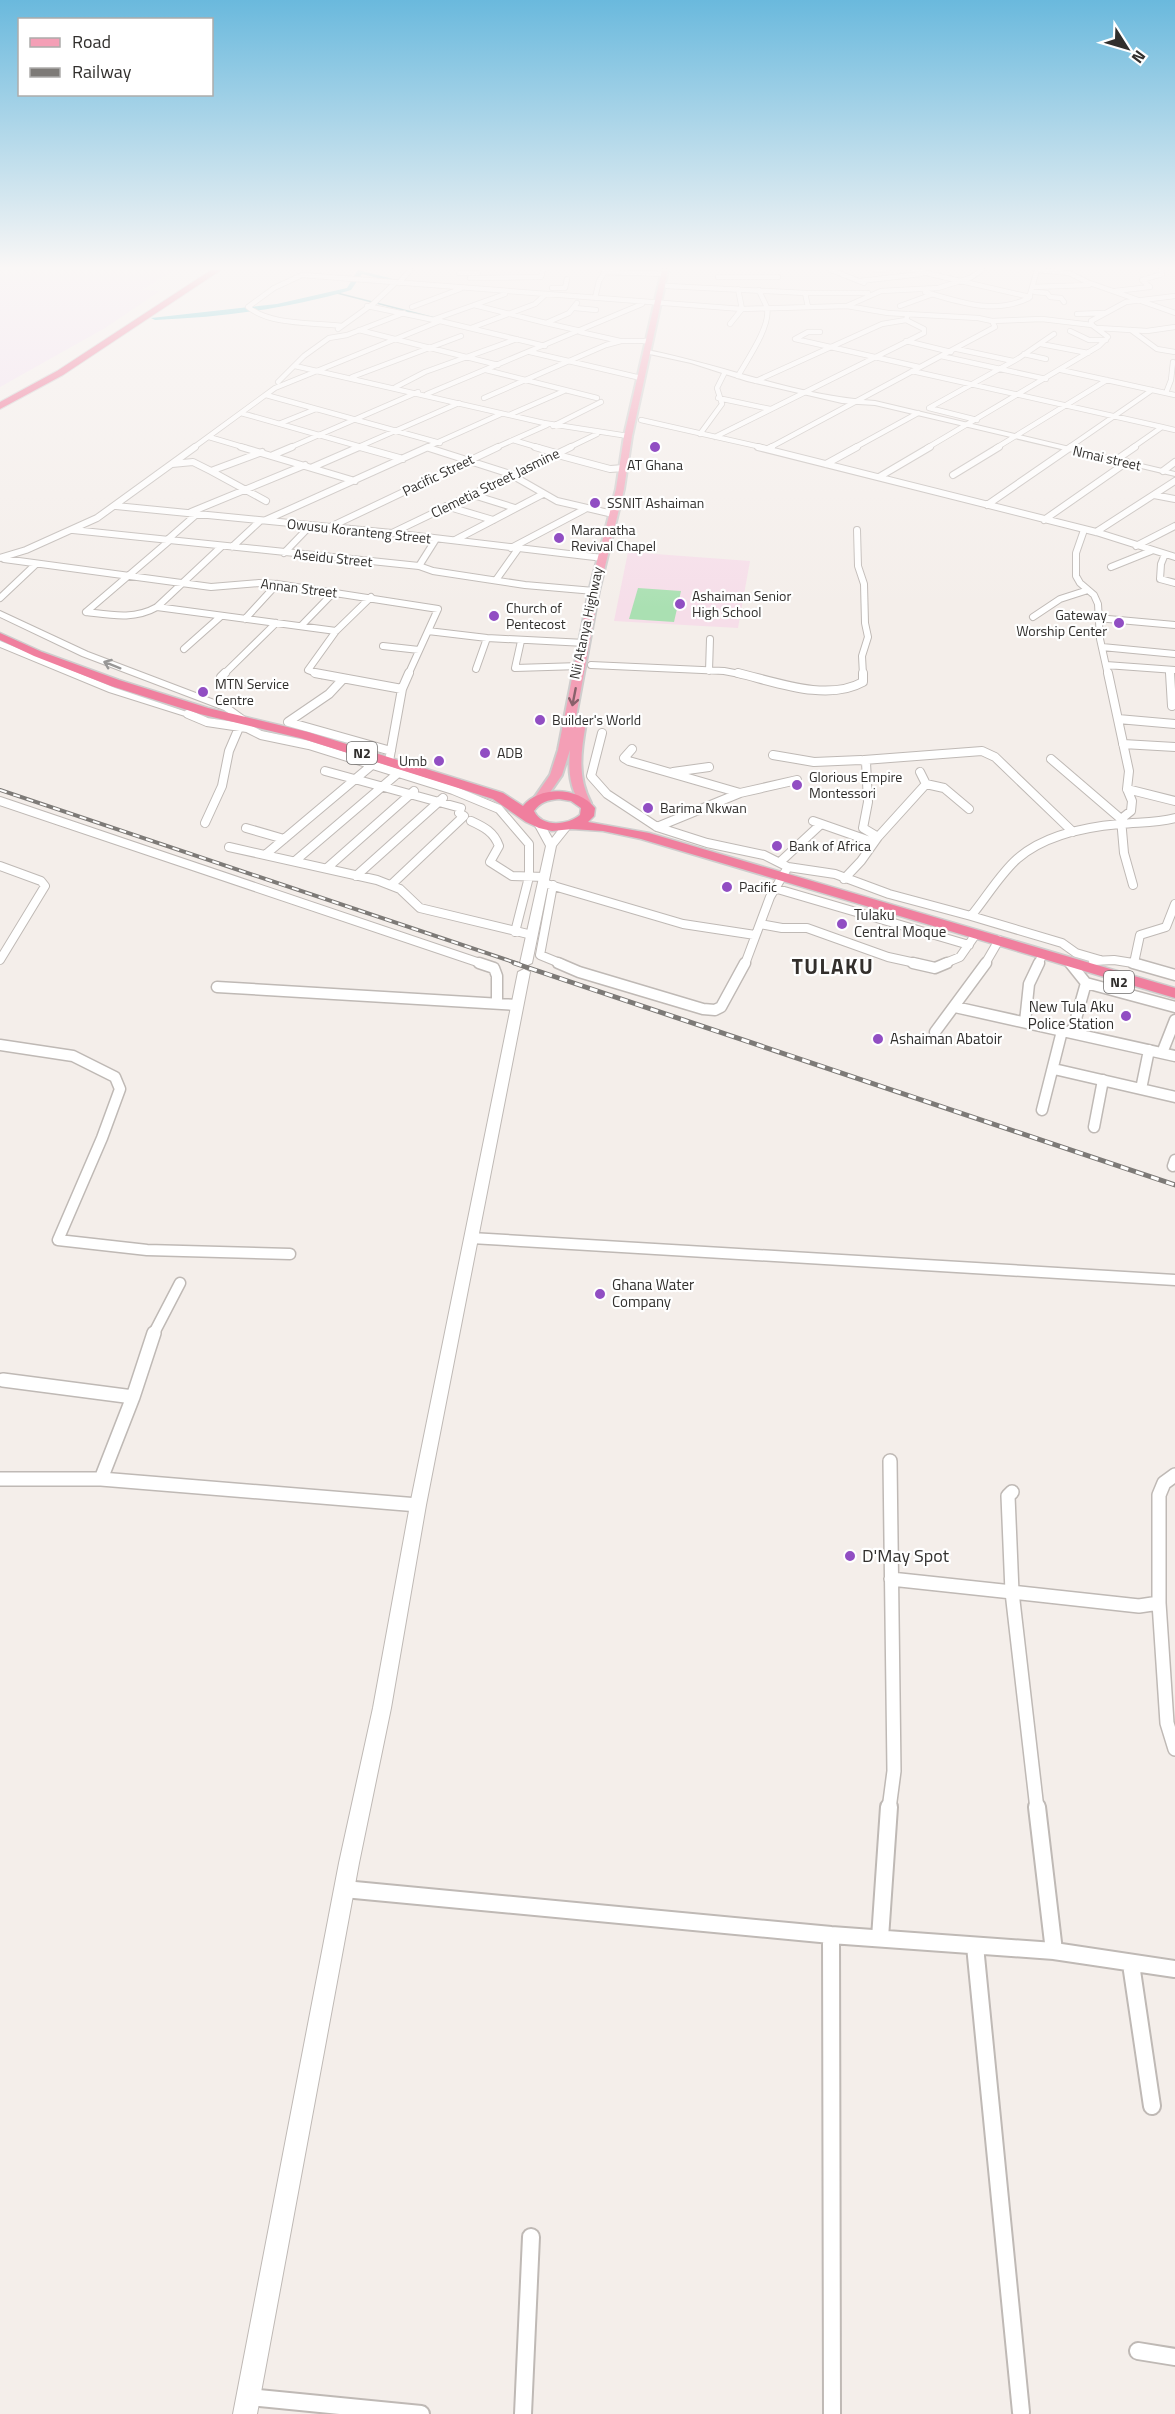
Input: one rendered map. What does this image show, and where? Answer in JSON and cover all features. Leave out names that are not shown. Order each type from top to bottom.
[{"type":"highway","points":[[0,394],[22,383]]},
{"type":"highway","points":[[0,399],[25,383]]},
{"type":"highway","points":[[0,408],[39,390],[48,383]]},
{"type":"highway","name":"N2","points":[[0,627],[112,675],[209,706],[241,723],[369,760],[390,756],[429,778],[498,796],[539,799],[549,796],[569,796],[620,830]]},
{"type":"highway","name":"N2","points":[[0,636],[38,654],[115,684],[204,711],[225,714]]},
{"type":"highway","name":"N2","points":[[498,796],[534,820],[553,827],[570,825],[620,830],[781,873],[972,939],[999,940],[1077,964],[1084,971],[1155,991],[1172,999]]},
{"type":"highway","points":[[534,820],[529,807],[539,799]]},
{"type":"highway","points":[[570,825],[587,816],[586,806]]},
{"type":"main road","points":[[539,799],[556,775],[585,666],[585,643],[594,591],[608,561],[613,514],[640,383]]},
{"type":"main road","points":[[639,435],[646,383]]},
{"type":"main road","points":[[619,537],[634,468]]},
{"type":"main road","points":[[619,492],[630,493]]},
{"type":"main road","name":"Nii Atanya Highway","points":[[586,806],[577,793],[574,769],[585,666],[598,625]]},
{"type":"street","points":[[271,390],[267,390],[276,383]]},
{"type":"street","points":[[0,558],[26,550],[72,530],[116,506],[271,390],[286,383]]},
{"type":"street","points":[[377,383],[550,426],[628,436]]},
{"type":"street","points":[[396,387],[404,383]]},
{"type":"street","points":[[427,394],[455,383]]},
{"type":"street","points":[[484,398],[519,383]]},
{"type":"street","points":[[530,383],[564,391]]},
{"type":"street","points":[[700,434],[722,404],[717,399],[719,383]]},
{"type":"street","name":"Nmai street","points":[[764,383],[918,413],[1175,474]]},
{"type":"street","points":[[715,437],[820,383]]},
{"type":"street","points":[[768,449],[860,402],[892,383]]},
{"type":"street","points":[[961,383],[1175,430]]},
{"type":"street","points":[[975,383],[929,408],[977,420]]},
{"type":"street","points":[[879,477],[1040,383]]},
{"type":"street","points":[[953,475],[1103,383]]},
{"type":"street","points":[[1119,383],[1175,395]]},
{"type":"street","points":[[1166,393],[1170,383]]},
{"type":"street","points":[[987,505],[1152,390]]},
{"type":"street","points":[[509,415],[564,391]]},
{"type":"street","name":"Pacific Street","points":[[330,527],[468,460],[550,426],[599,400],[564,391]]},
{"type":"street","points":[[273,454],[358,420],[418,392]]},
{"type":"street","points":[[266,395],[440,443]]},
{"type":"street","points":[[717,399],[770,409]]},
{"type":"street","points":[[313,467],[459,403]]},
{"type":"street","points":[[280,423],[316,409]]},
{"type":"street","points":[[241,412],[403,459]]},
{"type":"street","points":[[826,464],[918,413]]},
{"type":"street","points":[[232,547],[262,521],[501,414]]},
{"type":"street","points":[[641,420],[768,449],[1096,532],[1152,551],[1175,556]]},
{"type":"street","points":[[1116,460],[1162,427]]},
{"type":"street","name":"Clemetia Street Jasmine","points":[[392,533],[598,433]]},
{"type":"street","points":[[209,436],[355,481]]},
{"type":"street","points":[[513,441],[610,469],[622,470],[624,468]]},
{"type":"street","points":[[429,448],[510,474],[543,495],[585,509],[613,514]]},
{"type":"street","points":[[211,471],[262,452]]},
{"type":"street","points":[[172,464],[193,462],[266,501]]},
{"type":"street","points":[[1044,520],[1127,462]]},
{"type":"street","points":[[1162,471],[1175,462]]},
{"type":"street","points":[[222,546],[157,608],[137,617],[86,612],[168,541],[194,513],[305,465]]},
{"type":"street","points":[[1096,532],[1175,481]]},
{"type":"street","points":[[470,494],[515,508]]},
{"type":"street","points":[[454,540],[543,495]]},
{"type":"street","points":[[1154,495],[1175,499]]},
{"type":"street","name":"Owusu Koranteng Street","points":[[116,506],[392,533],[608,561]]},
{"type":"street","points":[[446,506],[493,520]]},
{"type":"street","points":[[496,580],[515,549],[585,509]]},
{"type":"street","points":[[284,553],[310,526]]},
{"type":"street","points":[[1137,546],[1175,526]]},
{"type":"street","name":"Aseidu Street","points":[[72,530],[419,566],[433,571],[594,591]]},
{"type":"street","points":[[521,640],[515,668],[585,666],[730,672],[793,687],[838,690],[859,686],[863,682],[862,656],[868,641],[864,584],[858,566],[857,530]]},
{"type":"street","points":[[1084,530],[1076,553],[1076,576],[1094,595],[1098,604],[1097,618],[1102,647],[1129,771],[1127,789],[1132,807],[1120,821]]},
{"type":"street","points":[[419,566],[436,539]]},
{"type":"street","points":[[1111,567],[1152,551]]},
{"type":"street","points":[[1165,554],[1161,564],[1160,579],[1175,583]]},
{"type":"street","name":"Annan Street","points":[[0,558],[35,565],[211,587],[259,583],[277,584],[438,609],[402,689],[390,756]]},
{"type":"street","points":[[0,598],[35,565]]},
{"type":"street","points":[[245,619],[277,584]]},
{"type":"street","points":[[1033,617],[1060,598],[1088,590]]},
{"type":"street","points":[[301,626],[334,592]]},
{"type":"street","points":[[371,597],[336,631],[308,670],[402,689]]},
{"type":"street","points":[[157,608],[336,631]]},
{"type":"street","points":[[0,614],[85,654],[227,708],[241,723]]},
{"type":"street","points":[[184,649],[220,617]]},
{"type":"street","points":[[1097,618],[1175,625]]},
{"type":"street","points":[[221,677],[276,623]]},
{"type":"street","points":[[428,631],[487,639],[585,643]]},
{"type":"street","points":[[476,669],[487,639]]},
{"type":"street","points":[[708,671],[710,639]]},
{"type":"street","points":[[0,644],[112,690],[207,722],[241,723]]},
{"type":"street","points":[[383,646],[419,650]]},
{"type":"street","points":[[1102,647],[1175,654]]},
{"type":"street","points":[[1106,664],[1173,670],[1173,706]]},
{"type":"street","points":[[343,678],[328,694],[288,722],[390,756]]},
{"type":"street","points":[[1118,719],[1175,724]]},
{"type":"street","points":[[205,823],[222,786],[229,751],[241,723]]},
{"type":"street","points":[[590,773],[595,764],[602,733]]},
{"type":"street","points":[[1123,744],[1175,747]]},
{"type":"street","points":[[632,748],[624,758],[629,761],[672,772],[712,787],[740,793]]},
{"type":"street","points":[[773,755],[814,762],[982,751],[995,757],[1073,832]]},
{"type":"street","points":[[1052,759],[1120,821],[1124,852],[1133,885]]},
{"type":"street","points":[[265,855],[356,779],[369,760],[397,774],[429,778],[499,809],[526,838],[529,844],[529,877],[515,932]]},
{"type":"street","points":[[864,760],[866,762],[868,802],[863,828],[875,839]]},
{"type":"street","points":[[672,772],[709,767]]},
{"type":"street","points":[[574,769],[590,773],[607,794],[657,827],[707,843],[764,855],[781,873],[835,874],[844,879],[1062,943],[1076,953],[1100,960],[1134,963],[1175,975]]},
{"type":"street","points":[[325,771],[461,808],[459,813],[464,816],[391,885]]},
{"type":"street","points":[[920,772],[926,784]]},
{"type":"street","points":[[295,861],[397,774]]},
{"type":"street","points":[[327,868],[429,778]]},
{"type":"street","points":[[657,827],[740,793],[796,780]]},
{"type":"street","points":[[844,879],[861,861],[875,839],[926,784],[934,783],[943,786],[969,809]]},
{"type":"street","points":[[1127,789],[1175,801]]},
{"type":"street","points":[[357,876],[453,790]]},
{"type":"street","points":[[0,801],[339,918],[494,968],[497,976],[497,1003]]},
{"type":"street","points":[[971,916],[974,909],[1027,850],[1073,832],[1120,821],[1156,823],[1175,818]]},
{"type":"street","points":[[534,820],[551,846]]},
{"type":"street","points":[[471,821],[490,829],[497,838],[499,846],[490,862],[508,875],[547,882],[683,924],[755,934]]},
{"type":"street","points":[[570,825],[551,846],[540,955],[579,972],[703,1009],[715,1010],[721,1007],[750,952],[755,934],[781,873],[817,823],[875,839]]},
{"type":"street","points":[[246,828],[284,839]]},
{"type":"street","points":[[229,847],[327,868],[391,885],[403,890],[410,902],[420,908],[532,935]]},
{"type":"street","points":[[0,866],[41,881],[45,886],[0,960]]},
{"type":"street","points":[[421,2414],[247,2405],[344,1888],[382,1708],[418,1505],[525,967],[547,882]]},
{"type":"street","points":[[1134,963],[1140,935],[1166,927],[1175,904]]},
{"type":"street","points":[[760,924],[782,928],[807,928],[888,957],[935,968],[953,962],[972,939]]},
{"type":"street","points":[[935,1032],[980,974],[999,940]]},
{"type":"street","points":[[1025,1022],[1029,984],[1043,954]]},
{"type":"street","points":[[1042,1110],[1054,1069],[1086,983],[1077,964],[1100,960]]},
{"type":"street","points":[[1086,983],[1172,999]]},
{"type":"street","points":[[217,987],[518,1005]]},
{"type":"street","points":[[955,1006],[1175,1056]]},
{"type":"street","points":[[1162,1053],[1175,1020]]},
{"type":"street","points":[[0,1045],[73,1056],[115,1077],[120,1089],[102,1138],[58,1240],[147,1250],[290,1254]]},
{"type":"street","points":[[1141,1089],[1149,1050]]},
{"type":"street","points":[[1054,1069],[1175,1097]]},
{"type":"street","points":[[1094,1126],[1103,1080]]},
{"type":"street","points":[[471,1238],[1175,1280]]},
{"type":"street","points":[[100,1479],[133,1397],[156,1327],[180,1283]]},
{"type":"street","points":[[3,1380],[133,1397]]},
{"type":"street","points":[[880,1938],[894,1771],[890,1461]]},
{"type":"street","points":[[1175,1474],[1168,1477],[1161,1486],[1159,1495],[1159,1603],[1167,1724],[1175,1749]]},
{"type":"street","points":[[0,1479],[100,1479],[418,1505]]},
{"type":"street","points":[[1012,1492],[1008,1496],[1012,1592],[1054,1951]]},
{"type":"street","points":[[891,1579],[1139,1606],[1159,1603]]},
{"type":"street","points":[[344,1888],[831,1935],[1054,1951],[1175,1969]]},
{"type":"street","points":[[831,1935],[832,2414]]},
{"type":"street","points":[[975,1946],[1021,2412]]},
{"type":"street","points":[[1131,1964],[1152,2106]]},
{"type":"street","points":[[523,2414],[531,2237]]},
{"type":"street","points":[[1138,2351],[1175,2357]]},
{"type":"shaded area","name":"Ashaiman Senior High School","points":[[628,552],[750,561],[738,628],[614,621]]},
{"type":"green space","points":[[638,588],[681,591],[674,622],[629,619]]},
{"type":"railway","points":[[0,790],[519,964]]},
{"type":"railway","points":[[514,963],[1175,1185]]},
{"type":"place","name":"AT Ghana","points":[[655,447]]},
{"type":"place","name":"SSNIT Ashaiman","points":[[595,503]]},
{"type":"place","name":"Maranatha Revival Chapel","points":[[559,538]]},
{"type":"place","name":"Ashaiman Senior High School","points":[[680,604]]},
{"type":"place","name":"Church of Pentecost","points":[[494,616]]},
{"type":"place","name":"Gateway Worship Center","points":[[1119,623]]},
{"type":"place","name":"MTN Service Centre","points":[[203,692]]},
{"type":"place","name":"Builder's World","points":[[540,720]]},
{"type":"place","name":"ADB","points":[[485,753]]},
{"type":"place","name":"Umb","points":[[439,761]]},
{"type":"place","name":"Glorious Empire Montessori","points":[[797,785]]},
{"type":"place","name":"Barima Nkwan","points":[[648,808]]},
{"type":"place","name":"Bank of Africa","points":[[777,846]]},
{"type":"place","name":"Pacific","points":[[727,887]]},
{"type":"place","name":"Tulaku Central Moque","points":[[842,924]]},
{"type":"place","name":"New Tula Aku Police Station","points":[[1126,1016]]},
{"type":"place","name":"Ashaiman Abatoir","points":[[878,1039]]},
{"type":"place","name":"Ghana Water Company","points":[[600,1294]]},
{"type":"place","name":"D'May Spot","points":[[850,1556]]},
{"type":"district","name":"TULAKU","points":[[833,967]]}]
